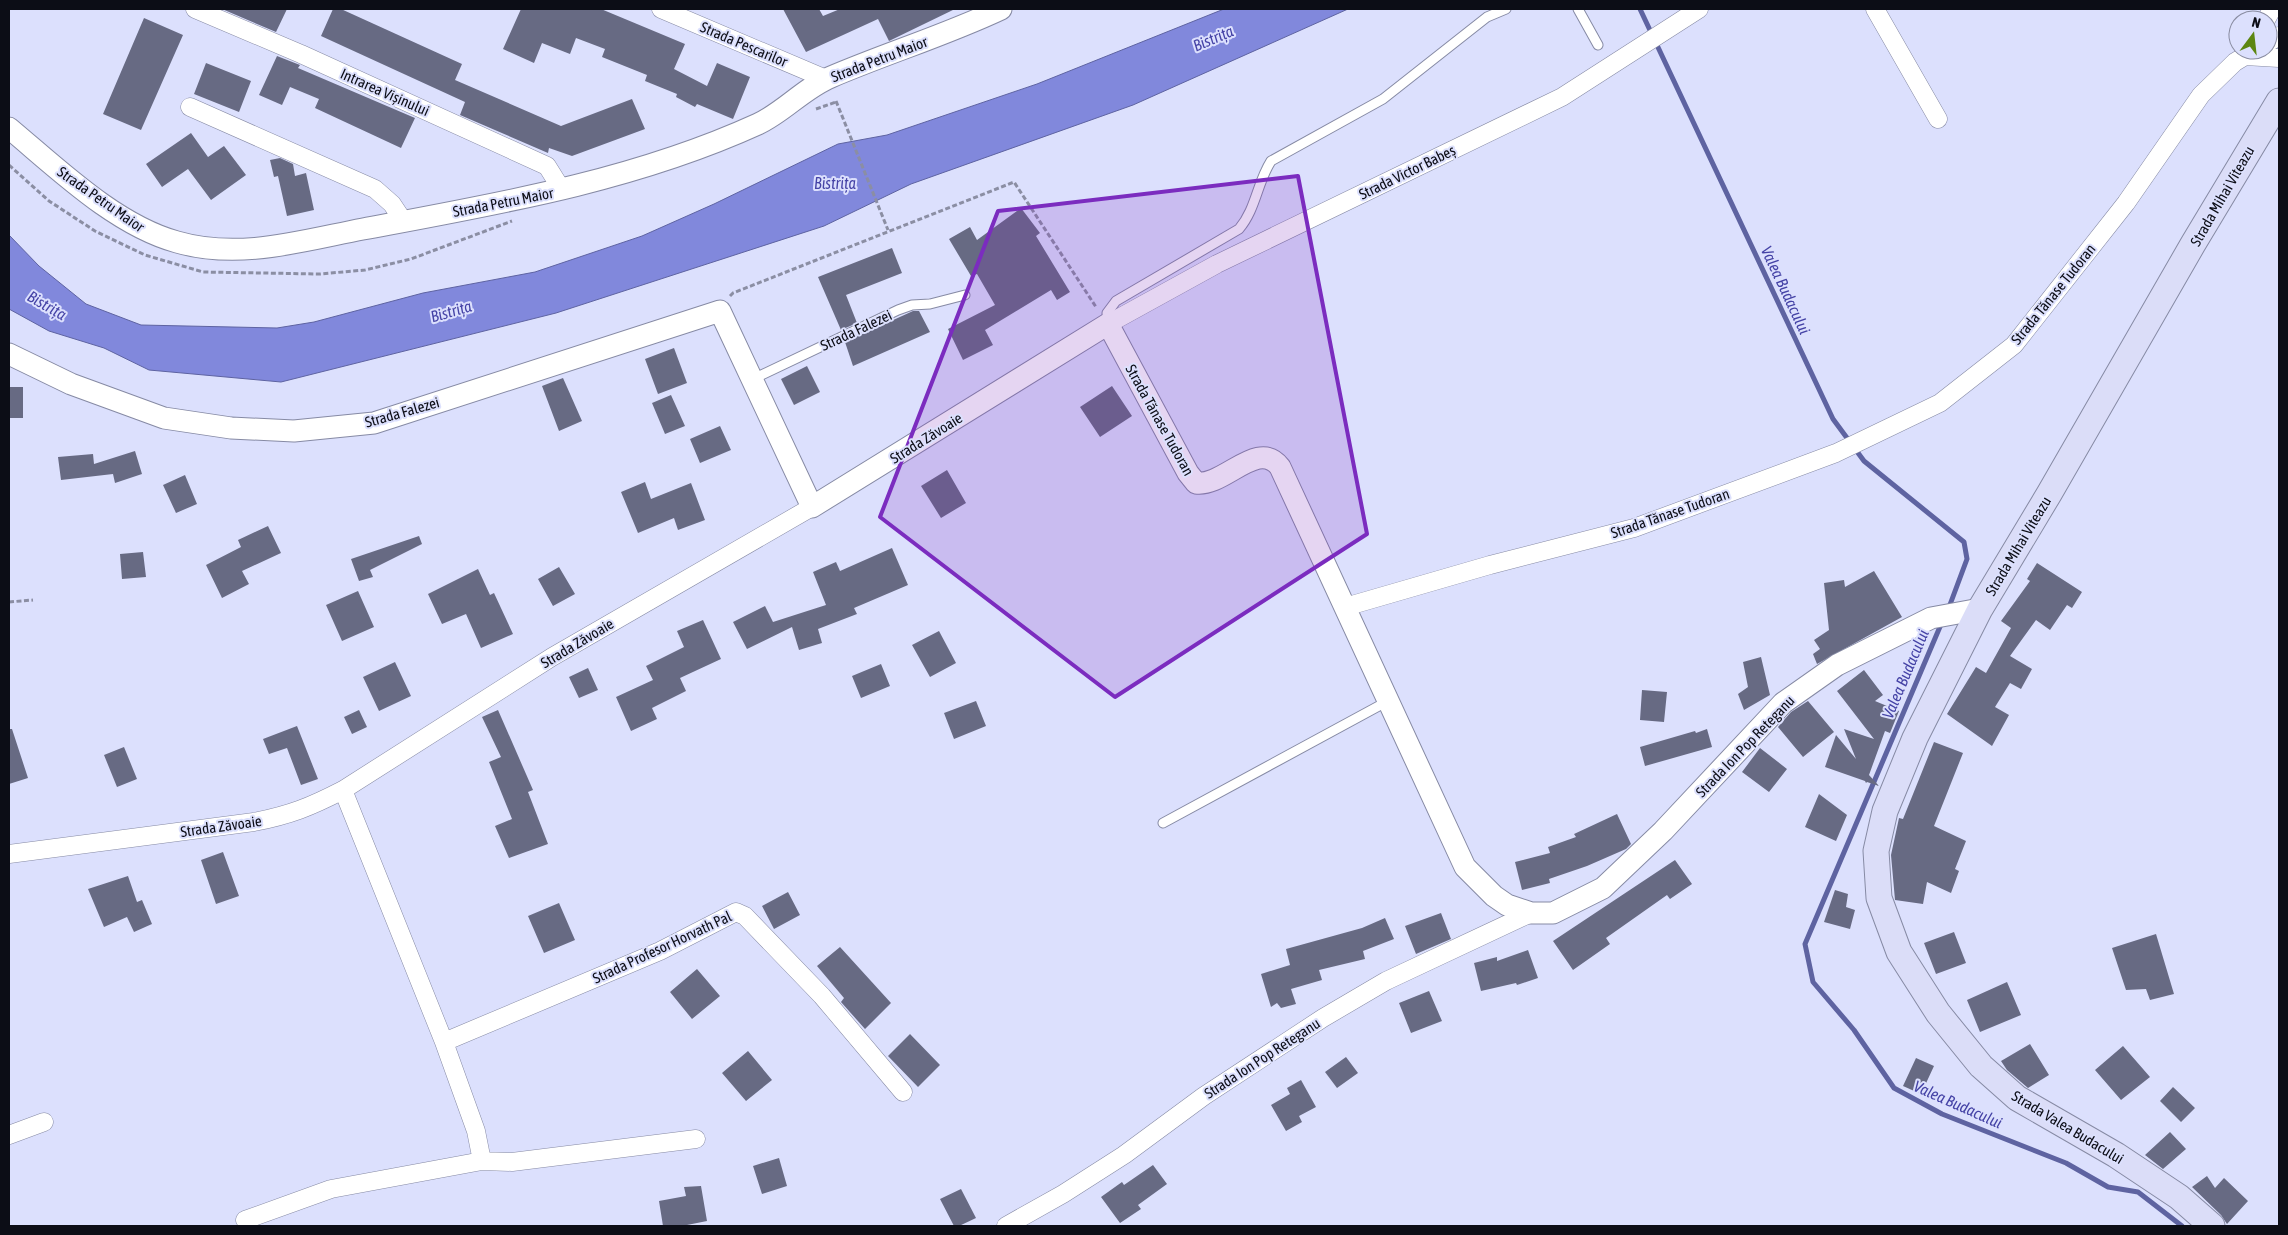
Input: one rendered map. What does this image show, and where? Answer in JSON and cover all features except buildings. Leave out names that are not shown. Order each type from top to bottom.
[{"type":"main road","name":"Strada Mihai Viteazu","points":[[1938,1013],[1896,943],[1879,898],[1876,851],[1884,811],[1970,610],[2050,494],[2203,227],[2279,101]]},
{"type":"main road","name":"Strada Valea Budacului","points":[[1938,1013],[1981,1066],[2017,1098],[2116,1155],[2179,1197],[2212,1226]]},
{"type":"street","name":"Intrarea Vișinului","points":[[196,9],[301,54],[548,166],[562,190]]},
{"type":"street","name":"Strada Pescarilor","points":[[662,9],[826,79]]},
{"type":"street","name":"Strada Petru Maior","points":[[9,128],[48,161],[122,216],[150,233],[178,243],[234,251],[404,222],[562,190],[660,161],[761,123],[826,79],[970,24],[1001,9]]},
{"type":"street","name":"Strada Victor Babeș","points":[[1108,324],[1217,264],[1562,96],[1699,9]]},
{"type":"street","points":[[1875,9],[1938,119]]},
{"type":"street","name":"Strada Tănase Tudoran","points":[[1108,324],[1188,473],[1196,483],[1209,482],[1260,457],[1267,456],[1277,462],[1345,607],[1490,564],[1634,528],[1836,452],[1870,438],[1940,403],[2014,345],[2126,203],[2201,95],[2238,60]]},
{"type":"street","points":[[190,107],[375,188],[392,204],[404,222]]},
{"type":"street","points":[[723,302],[752,379],[812,507]]},
{"type":"street","name":"Strada Falezei","points":[[9,354],[79,387],[164,418],[231,428],[294,431],[374,423],[723,302]]},
{"type":"street","name":"Strada Zăvoaie","points":[[9,854],[288,815],[343,790],[552,657],[812,507],[1108,324]]},
{"type":"street","name":"Strada Ion Pop Reteganu","points":[[1345,607],[1466,867],[1494,896],[1507,905],[1531,913],[1553,913],[1603,888],[1663,831],[1783,703],[1837,665],[1931,618],[1970,610]]},
{"type":"street","points":[[343,790],[444,1042],[476,1131],[482,1161]]},
{"type":"street","name":"Strada Profesor Horvath Pal","points":[[444,1042],[660,951],[736,912],[745,916],[822,996],[903,1092]]},
{"type":"street","name":"Strada Ion Pop Reteganu","points":[[1006,1226],[1063,1194],[1124,1155],[1204,1096],[1323,1018],[1386,981],[1531,913]]},
{"type":"street","points":[[9,1134],[44,1122]]},
{"type":"street","points":[[245,1220],[331,1189],[482,1161],[512,1162],[696,1139]]},
{"type":"lane","points":[[1108,324],[1107,314],[1116,301],[1239,229],[1254,205],[1262,176],[1271,161],[1383,99],[1487,17],[1506,9]]},
{"type":"lane","points":[[1578,9],[1598,45]]},
{"type":"lane","name":"Strada Falezei","points":[[752,379],[898,310],[912,305],[930,304],[965,295]]},
{"type":"lane","points":[[1163,823],[1388,701]]},
{"type":"path","points":[[838,105],[888,230]]},
{"type":"path","points":[[723,302],[733,293],[888,230],[1014,182],[1108,324]]},
{"type":"path","points":[[723,302],[733,293]]},
{"type":"path","points":[[9,602],[33,600]]},
{"type":"highlighted area","points":[[1298,176],[1367,534],[1115,697],[880,517],[998,211]]},
{"type":"water","name":"Bistrița","points":[[1224,9],[1348,9],[1133,105],[911,184],[824,226],[556,313],[281,382],[149,370],[104,348],[49,331],[9,309],[9,235],[39,266],[86,304],[141,325],[277,328],[314,322],[423,293],[535,272],[642,236],[714,204],[838,144],[887,135],[1037,84]]},
{"type":"waterway","name":"Valea Budacului","points":[[1640,9],[1833,419],[1864,461],[1964,542],[1967,559],[1948,610]]},
{"type":"waterway","name":"Valea Budacului","points":[[1942,622],[1805,944],[1813,982],[1854,1030],[1894,1088],[1942,1114],[2066,1163],[2108,1187],[2138,1192],[2182,1226]]}]
